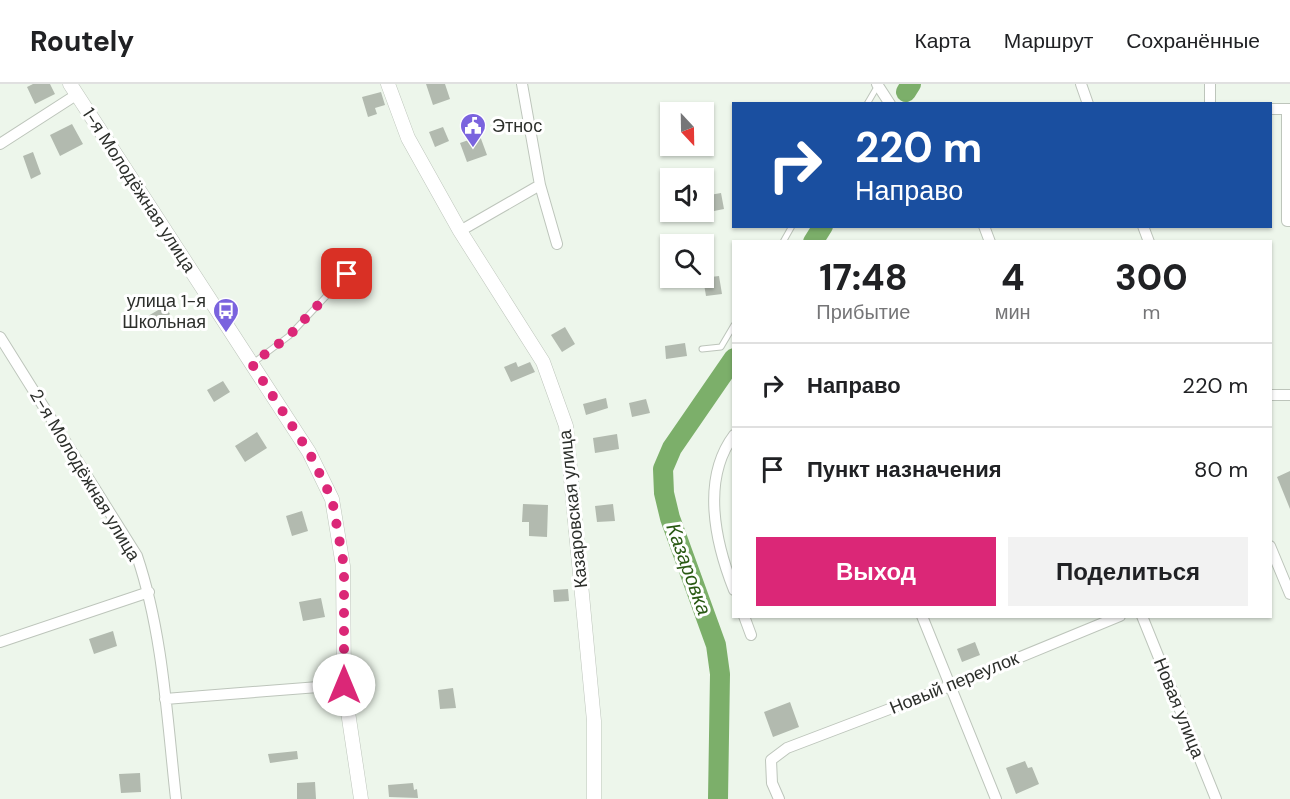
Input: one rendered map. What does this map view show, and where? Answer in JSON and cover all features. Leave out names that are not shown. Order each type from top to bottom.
[{"type":"street","name":"Казаровская улица","points":[[388,84],[408,138],[460,231],[543,362],[566,426],[594,721],[594,799]]},
{"type":"street","points":[[522,84],[540,185],[557,244]]},
{"type":"street","points":[[1081,84],[1087,102]]},
{"type":"street","points":[[1210,84],[1210,102]]},
{"type":"street","points":[[877,85],[887,101]]},
{"type":"street","points":[[0,144],[73,89]]},
{"type":"street","name":"1-я Молодёжная улица","points":[[73,89],[309,452],[332,499],[344,566],[344,685],[361,799]]},
{"type":"street","points":[[1272,109],[1289,109],[1287,221],[1290,221]]},
{"type":"street","points":[[460,231],[540,185]]},
{"type":"street","name":"2-я Молодёжная улица","points":[[0,337],[137,556],[149,592],[165,699],[176,799]]},
{"type":"street","points":[[1272,395],[1290,395]]},
{"type":"street","points":[[732,439],[720,462],[715,480],[714,500],[715,521],[726,571],[732,585]]},
{"type":"street","points":[[1272,551],[1290,594]]},
{"type":"street","points":[[0,642],[149,592]]},
{"type":"street","points":[[745,618],[751,634]]},
{"type":"street","points":[[923,618],[996,799]]},
{"type":"street","name":"Новый переулок","points":[[779,799],[772,783],[771,760],[787,748],[950,686],[1115,618]]},
{"type":"street","name":"Новая улица","points":[[1143,618],[1216,799]]},
{"type":"street","points":[[165,699],[344,685]]},
{"type":"lane","points":[[868,102],[877,85]]},
{"type":"lane","points":[[252,364],[289,336],[347,274]]},
{"type":"lane","points":[[702,349],[721,347],[732,328]]},
{"type":"building","points":[[33,84],[50,84],[55,94],[35,104],[27,87]]},
{"type":"building","points":[[426,84],[445,84],[450,99],[433,105]]},
{"type":"building","points":[[381,92],[385,105],[375,108],[377,114],[368,117],[362,97]]},
{"type":"building","points":[[72,124],[83,144],[60,156],[50,135]]},
{"type":"building","points":[[443,127],[449,141],[435,147],[429,132]]},
{"type":"building","name":"Этнос","points":[[480,136],[487,155],[467,162],[460,143]]},
{"type":"building","points":[[33,152],[41,174],[31,179],[23,156]]},
{"type":"building","points":[[721,193],[724,209],[714,211],[714,194]]},
{"type":"building","points":[[719,276],[722,294],[706,296],[705,288],[714,288],[714,277]]},
{"type":"building","points":[[165,306],[170,314],[166,317],[170,324],[158,331],[148,316]]},
{"type":"building","points":[[565,327],[575,344],[562,352],[551,335]]},
{"type":"building","points":[[685,343],[687,356],[666,359],[665,346]]},
{"type":"building","points":[[516,362],[518,367],[530,362],[535,372],[511,382],[504,367]]},
{"type":"building","points":[[223,381],[230,392],[214,402],[207,390]]},
{"type":"building","points":[[606,398],[608,408],[586,415],[583,404]]},
{"type":"building","points":[[646,399],[650,413],[632,417],[629,403]]},
{"type":"building","points":[[257,432],[267,448],[245,462],[235,446]]},
{"type":"building","points":[[617,434],[619,449],[595,453],[593,438]]},
{"type":"building","points":[[1290,471],[1290,509],[1277,477]]},
{"type":"building","points":[[523,504],[548,505],[547,537],[529,536],[529,522],[522,522]]},
{"type":"building","points":[[613,504],[615,521],[597,522],[595,506]]},
{"type":"building","points":[[302,511],[308,531],[292,536],[286,516]]},
{"type":"building","points":[[568,589],[569,601],[554,602],[553,590]]},
{"type":"building","points":[[321,598],[325,617],[303,621],[299,602]]},
{"type":"building","points":[[113,631],[117,646],[94,654],[89,639]]},
{"type":"building","points":[[975,642],[980,655],[962,662],[957,649]]},
{"type":"building","points":[[453,688],[456,708],[440,709],[438,690]]},
{"type":"building","points":[[790,702],[799,727],[773,737],[764,712]]},
{"type":"building","points":[[297,751],[298,759],[270,763],[268,754]]},
{"type":"building","points":[[1025,761],[1028,768],[1032,767],[1039,784],[1016,794],[1006,768]]},
{"type":"building","points":[[140,773],[141,792],[121,793],[119,774]]},
{"type":"building","points":[[315,782],[316,799],[297,799],[297,783]]},
{"type":"building","points":[[413,783],[414,790],[417,789],[418,798],[389,797],[388,785]]},
{"type":"waterway","name":"Казаровка","points":[[906,92],[911,84]]},
{"type":"waterway","name":"Казаровка","points":[[814,240],[822,228]]},
{"type":"waterway","name":"Казаровка","points":[[718,799],[720,674],[716,645],[670,518],[664,493],[663,469],[672,448],[732,361]]},
{"type":"place","name":"Этнос","points":[[473,149]]},
{"type":"place","name":"улица 1-я Школьная","points":[[226,334]]},
{"type":"route","points":[[344,685],[344,566],[332,499],[309,452],[252,364],[289,336],[347,274]]}]
